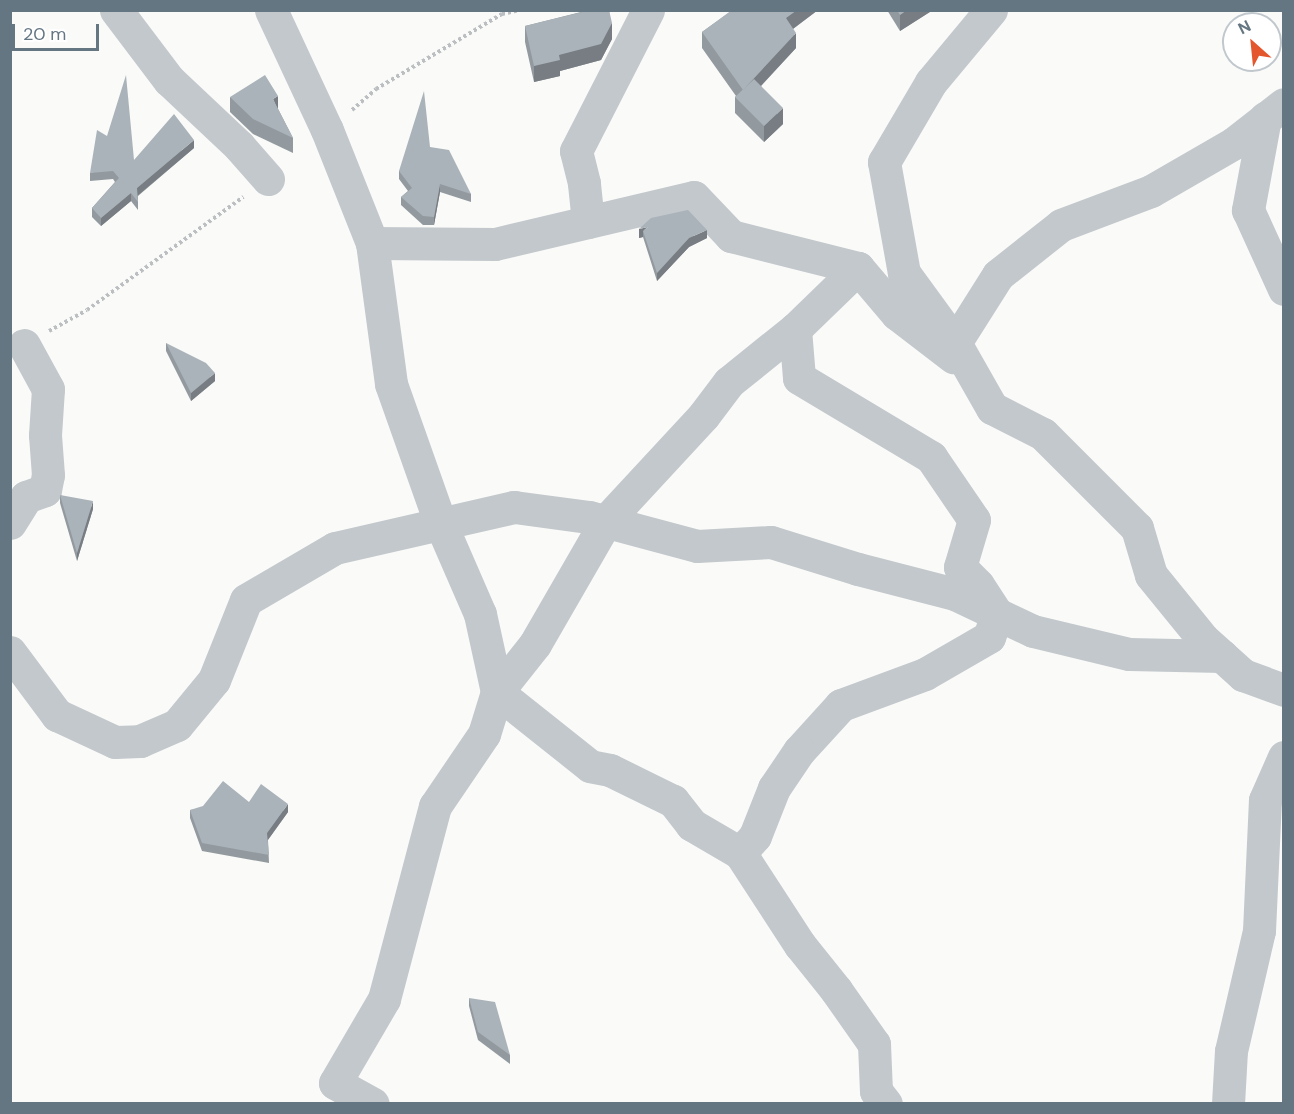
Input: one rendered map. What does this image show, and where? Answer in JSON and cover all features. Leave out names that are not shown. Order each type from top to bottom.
[{"type":"street","points":[[116,10],[169,80],[238,146],[268,179]]},
{"type":"street","points":[[271,10],[327,130],[372,243],[392,384],[440,522],[480,614],[496,692],[590,766],[610,770],[673,801],[692,825],[740,853],[800,945],[836,990],[873,1044],[876,1091],[886,1104]]},
{"type":"street","points":[[588,222],[584,183],[576,151],[648,10]]},
{"type":"street","points":[[991,10],[931,82],[884,162],[904,273],[962,356],[992,408],[1043,434],[1137,528],[1151,575],[1203,639],[1243,675],[1284,690]]},
{"type":"street","points":[[962,356],[998,275],[1061,225],[1151,191],[1234,143],[1274,111]]},
{"type":"street","points":[[1274,111],[1248,210],[1284,289]]},
{"type":"street","points":[[372,243],[495,244],[694,197],[731,236],[858,268],[897,314],[962,356]]},
{"type":"street","points":[[373,1104],[326,1097],[384,999],[435,806],[484,734],[496,692],[535,645],[606,521],[704,415],[729,382],[795,329],[858,268]]},
{"type":"street","points":[[795,329],[799,378],[931,457],[974,520],[960,567],[978,585],[997,614]]},
{"type":"street","points":[[10,523],[26,496],[45,490],[48,475],[45,435],[48,389],[24,345]]},
{"type":"street","points":[[10,652],[57,715],[115,742],[140,741],[177,725],[214,681],[246,600],[335,548],[440,522],[514,507],[606,521],[697,546],[771,542],[858,569],[955,594],[1033,631],[1129,654],[1222,656]]},
{"type":"street","points":[[740,853],[755,836],[774,788],[799,751],[841,705],[925,674],[989,637],[997,614]]},
{"type":"street","points":[[1228,1104],[1231,1051],[1259,931],[1265,800],[1284,757]]},
{"type":"building","points":[[582,10],[609,10],[612,23],[601,44],[559,55],[560,60],[534,66],[525,26],[582,12]]},
{"type":"building","points":[[732,10],[797,10],[786,18],[796,33],[743,90],[702,32]]},
{"type":"building","points":[[897,10],[907,10],[900,15]]},
{"type":"building","points":[[126,75],[134,160],[174,114],[194,140],[137,188],[138,202],[131,193],[101,218],[92,208],[119,178],[113,171],[90,173],[97,130],[107,136]]},
{"type":"building","points":[[265,75],[278,96],[273,99],[293,138],[253,119],[230,97]]},
{"type":"building","points":[[754,79],[783,108],[764,126],[735,97]]},
{"type":"building","points":[[424,91],[430,147],[449,150],[471,194],[440,184],[434,217],[423,216],[401,197],[412,188],[399,171]]},
{"type":"building","points":[[688,210],[707,230],[689,238],[657,273],[643,231],[648,227],[639,229],[651,218]]},
{"type":"building","points":[[166,343],[206,363],[215,373],[191,393]]},
{"type":"building","points":[[60,495],[93,501],[77,553]]},
{"type":"building","points":[[223,781],[249,802],[261,784],[288,804],[267,833],[269,855],[202,843],[190,810],[203,806]]},
{"type":"building","points":[[469,998],[495,1002],[510,1055],[478,1032]]}]
